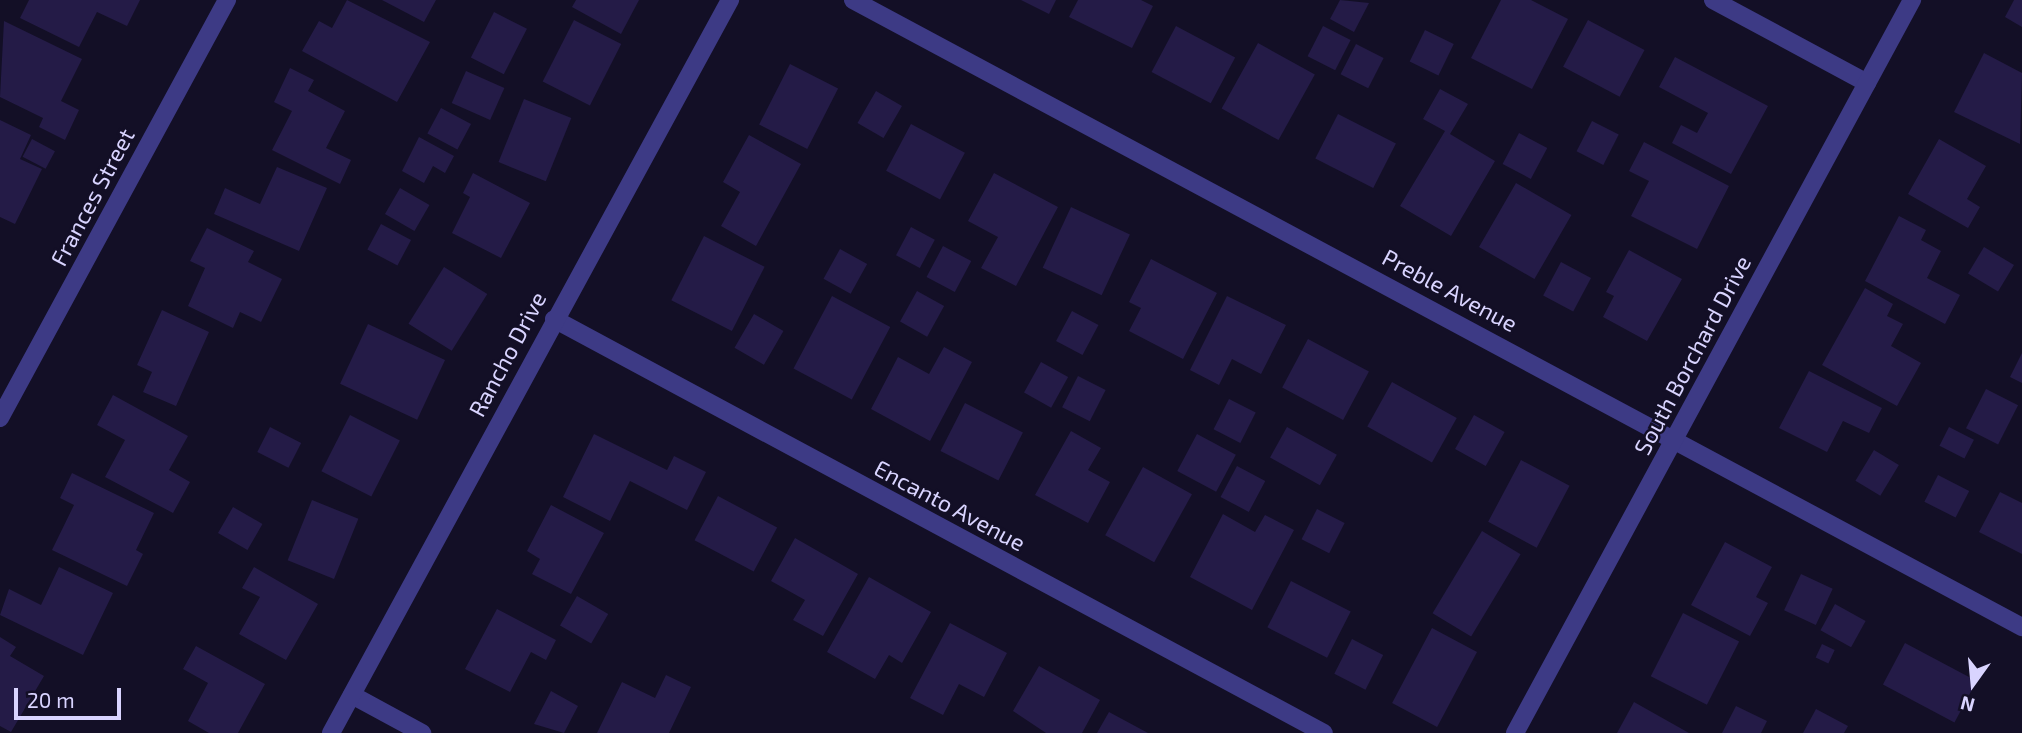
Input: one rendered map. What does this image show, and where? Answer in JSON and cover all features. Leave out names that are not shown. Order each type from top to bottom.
[{"type":"street","name":"Frances Street","points":[[0,418],[227,0]]},
{"type":"street","name":"Rancho Drive","points":[[331,733],[730,0]]},
{"type":"street","name":"Preble Avenue","points":[[853,0],[1675,438],[2022,627]]},
{"type":"street","points":[[1713,0],[1867,83]]},
{"type":"street","name":"South Borchard Drive","points":[[1515,733],[1912,0]]},
{"type":"street","name":"Encanto Avenue","points":[[554,319],[1324,733]]},
{"type":"street","points":[[352,695],[422,733]]},
{"type":"building","points":[[29,0],[140,0],[127,26],[97,12],[79,47],[20,18]]},
{"type":"building","points":[[347,0],[430,42],[397,102],[302,51],[319,21],[332,28]]},
{"type":"building","points":[[382,0],[436,0],[424,22]]},
{"type":"building","points":[[576,0],[639,0],[621,34],[572,7]]},
{"type":"building","points":[[1021,0],[1056,0],[1049,14]]},
{"type":"building","points":[[1078,0],[1141,0],[1153,6],[1132,48],[1069,17]]},
{"type":"building","points":[[1340,0],[1369,3],[1354,32],[1330,19]]},
{"type":"building","points":[[1501,0],[1531,0],[1568,19],[1532,89],[1471,58]]},
{"type":"building","points":[[2014,0],[2022,0],[2022,27],[2005,17]]},
{"type":"building","points":[[494,12],[527,29],[504,74],[471,57]]},
{"type":"building","points":[[574,20],[621,44],[590,106],[543,81]]},
{"type":"building","points":[[1588,20],[1645,50],[1620,97],[1563,67]]},
{"type":"building","points":[[4,21],[82,59],[61,101],[79,110],[65,140],[39,127],[43,118],[0,97]]},
{"type":"building","points":[[1176,26],[1235,57],[1211,103],[1152,72]]},
{"type":"building","points":[[1323,26],[1351,40],[1335,70],[1308,56]]},
{"type":"building","points":[[1425,30],[1454,44],[1438,75],[1410,61]]},
{"type":"building","points":[[1258,43],[1315,75],[1278,140],[1222,109]]},
{"type":"building","points":[[1356,44],[1384,58],[1368,88],[1341,74]]},
{"type":"building","points":[[1984,53],[2022,73],[2020,144],[1954,112]]},
{"type":"building","points":[[1675,57],[1768,106],[1731,174],[1672,143],[1681,125],[1697,133],[1708,113],[1659,87]]},
{"type":"building","points":[[790,64],[838,89],[807,149],[759,125]]},
{"type":"building","points":[[290,68],[314,80],[308,91],[345,111],[326,148],[351,160],[340,184],[272,150],[292,111],[274,102]]},
{"type":"building","points":[[466,71],[504,88],[490,120],[452,103]]},
{"type":"building","points":[[1440,89],[1468,104],[1450,134],[1495,161],[1451,236],[1400,206],[1445,131],[1423,119]]},
{"type":"building","points":[[876,91],[902,106],[883,138],[858,123]]},
{"type":"building","points":[[524,99],[571,118],[546,181],[499,162]]},
{"type":"building","points":[[441,108],[471,124],[457,150],[427,134]]},
{"type":"building","points":[[1338,114],[1396,144],[1373,188],[1315,159]]},
{"type":"building","points":[[0,120],[31,135],[20,159],[42,169],[15,224],[0,217]]},
{"type":"building","points":[[1592,121],[1619,135],[1603,165],[1577,151]]},
{"type":"building","points":[[911,124],[965,153],[940,199],[886,171]]},
{"type":"building","points":[[1519,133],[1547,148],[1531,179],[1503,164]]},
{"type":"building","points":[[749,135],[801,164],[756,246],[721,226],[740,192],[723,182]]},
{"type":"building","points":[[419,137],[454,156],[445,173],[433,166],[424,183],[402,171]]},
{"type":"building","points":[[32,139],[55,151],[46,169],[23,157]]},
{"type":"building","points":[[1939,139],[1986,166],[1967,199],[1980,207],[1968,228],[1908,194]]},
{"type":"building","points":[[1644,142],[1729,186],[1697,249],[1631,216],[1649,181],[1629,171]]},
{"type":"building","points":[[277,167],[327,188],[299,251],[214,214],[225,188],[260,204]]},
{"type":"building","points":[[473,173],[530,203],[501,258],[452,233],[470,197],[463,193]]},
{"type":"building","points":[[994,173],[1058,207],[1016,286],[981,268],[998,237],[968,221]]},
{"type":"building","points":[[1516,183],[1571,215],[1534,279],[1479,247]]},
{"type":"building","points":[[400,188],[429,205],[414,231],[385,214]]},
{"type":"building","points":[[1071,207],[1130,234],[1102,295],[1043,268]]},
{"type":"building","points":[[1899,216],[1926,230],[1921,240],[1941,251],[1927,278],[1960,295],[1945,324],[1865,281]]},
{"type":"building","points":[[381,224],[411,240],[397,266],[367,250]]},
{"type":"building","points":[[911,227],[935,240],[920,268],[896,255]]},
{"type":"building","points":[[207,228],[254,251],[248,262],[282,279],[261,322],[240,312],[233,328],[188,306],[205,268],[190,261]]},
{"type":"building","points":[[704,236],[765,267],[732,331],[671,300]]},
{"type":"building","points":[[943,246],[971,261],[955,292],[927,277]]},
{"type":"building","points":[[1984,247],[2014,265],[1998,292],[1968,274]]},
{"type":"building","points":[[840,249],[867,264],[851,294],[824,279]]},
{"type":"building","points":[[1629,250],[1682,279],[1647,341],[1603,317],[1614,296],[1606,292]]},
{"type":"building","points":[[1151,259],[1217,293],[1183,359],[1129,331],[1141,308],[1129,302]]},
{"type":"building","points":[[1561,262],[1591,278],[1573,312],[1543,296]]},
{"type":"building","points":[[444,267],[487,294],[452,351],[408,324]]},
{"type":"building","points":[[1865,288],[1893,304],[1887,316],[1903,324],[1891,346],[1921,363],[1897,406],[1822,365]]},
{"type":"building","points":[[917,291],[944,306],[927,337],[900,322]]},
{"type":"building","points":[[832,296],[890,327],[852,399],[794,368]]},
{"type":"building","points":[[1227,296],[1286,325],[1261,374],[1232,359],[1219,385],[1190,370]]},
{"type":"building","points":[[162,310],[209,332],[176,406],[143,392],[152,372],[137,365]]},
{"type":"building","points":[[1072,311],[1098,325],[1083,355],[1056,341]]},
{"type":"building","points":[[754,314],[783,331],[764,365],[734,348]]},
{"type":"building","points":[[368,324],[445,360],[417,420],[340,384]]},
{"type":"building","points":[[1308,339],[1369,371],[1343,420],[1282,388]]},
{"type":"building","points":[[944,347],[972,362],[930,441],[871,409],[898,357],[929,374]]},
{"type":"building","points":[[2022,353],[2022,383],[2010,377]]},
{"type":"building","points":[[1041,362],[1068,377],[1051,408],[1024,393]]},
{"type":"building","points":[[1809,371],[1882,408],[1869,433],[1843,421],[1827,452],[1779,428]]},
{"type":"building","points":[[1078,376],[1106,390],[1090,421],[1062,407]]},
{"type":"building","points":[[1392,382],[1457,418],[1432,462],[1367,427]]},
{"type":"building","points":[[1986,389],[2018,405],[1998,445],[1966,428]]},
{"type":"building","points":[[113,395],[188,436],[169,470],[190,482],[173,513],[105,477],[125,440],[97,425]]},
{"type":"building","points":[[1229,399],[1256,413],[1240,443],[1214,429]]},
{"type":"building","points":[[965,403],[1023,433],[998,481],[940,451]]},
{"type":"building","points":[[350,415],[400,440],[371,497],[321,471]]},
{"type":"building","points":[[1474,415],[1505,432],[1486,466],[1455,449]]},
{"type":"building","points":[[270,427],[301,443],[288,468],[257,452]]},
{"type":"building","points":[[1287,427],[1337,455],[1320,485],[1270,458]]},
{"type":"building","points":[[1949,427],[1974,440],[1964,458],[1939,446]]},
{"type":"building","points":[[1071,431],[1101,448],[1088,470],[1110,482],[1088,523],[1035,495]]},
{"type":"building","points":[[594,434],[667,470],[674,456],[706,472],[687,510],[630,481],[610,521],[563,497]]},
{"type":"building","points":[[1197,434],[1236,455],[1216,492],[1177,471]]},
{"type":"building","points":[[1874,450],[1899,465],[1880,496],[1855,481]]},
{"type":"building","points":[[1521,460],[1570,486],[1537,548],[1488,522]]},
{"type":"building","points":[[1237,466],[1265,481],[1249,512],[1221,497]]},
{"type":"building","points":[[1143,467],[1192,494],[1154,562],[1105,535]]},
{"type":"building","points":[[72,473],[154,513],[136,550],[143,554],[127,586],[52,550],[74,505],[60,498]]},
{"type":"building","points":[[1938,475],[1969,491],[1956,518],[1924,502]]},
{"type":"building","points":[[2000,492],[2022,503],[2022,554],[1979,532]]},
{"type":"building","points":[[718,496],[777,527],[754,572],[695,540]]},
{"type":"building","points":[[312,500],[358,519],[334,579],[288,560]]},
{"type":"building","points":[[551,505],[604,533],[571,594],[532,574],[540,559],[527,551]]},
{"type":"building","points":[[233,507],[262,524],[247,550],[218,533]]},
{"type":"building","points":[[1317,509],[1345,523],[1329,553],[1302,539]]},
{"type":"building","points":[[1223,514],[1255,532],[1265,515],[1294,530],[1252,610],[1190,577]]},
{"type":"building","points":[[1482,531],[1521,554],[1471,636],[1433,613]]},
{"type":"building","points":[[795,538],[858,574],[823,636],[793,620],[805,600],[771,581]]},
{"type":"building","points":[[1725,542],[1772,567],[1756,597],[1768,603],[1750,636],[1691,605]]},
{"type":"building","points":[[59,567],[113,593],[83,655],[0,615],[9,589],[41,605]]},
{"type":"building","points":[[254,567],[318,604],[286,660],[239,634],[260,597],[242,588]]},
{"type":"building","points":[[1801,574],[1833,589],[1816,625],[1784,610]]},
{"type":"building","points":[[869,577],[931,612],[902,663],[889,655],[875,679],[827,652]]},
{"type":"building","points":[[1291,581],[1351,611],[1327,658],[1267,627]]},
{"type":"building","points":[[577,596],[608,614],[591,643],[560,625]]},
{"type":"building","points":[[1835,604],[1866,621],[1851,647],[1820,630]]},
{"type":"building","points":[[497,609],[556,640],[546,660],[531,652],[510,692],[465,669]]},
{"type":"building","points":[[1683,613],[1739,642],[1707,705],[1651,676]]},
{"type":"building","points":[[950,623],[1007,653],[984,697],[959,684],[943,715],[910,698]]},
{"type":"building","points":[[1432,628],[1477,652],[1437,727],[1392,703]]},
{"type":"building","points":[[0,637],[16,647],[10,656],[44,676],[11,732],[0,726]]},
{"type":"building","points":[[1352,639],[1383,655],[1365,690],[1334,674]]},
{"type":"building","points":[[1905,643],[1977,681],[1954,723],[1883,684]]},
{"type":"building","points":[[1822,644],[1835,650],[1828,664],[1816,658]]},
{"type":"building","points":[[196,646],[265,684],[238,733],[209,733],[188,721],[208,683],[183,669]]},
{"type":"building","points":[[1039,666],[1100,700],[1082,733],[1046,733],[1013,711]]},
{"type":"building","points":[[666,675],[691,687],[669,733],[597,733],[622,682],[655,698]]},
{"type":"building","points":[[551,691],[578,706],[564,733],[534,724]]},
{"type":"building","points":[[1634,702],[1689,733],[1617,733]]},
{"type":"building","points":[[1736,706],[1767,721],[1761,733],[1722,733]]},
{"type":"building","points":[[1816,709],[1848,726],[1844,733],[1803,733]]},
{"type":"building","points":[[1109,712],[1148,733],[1097,733]]}]
